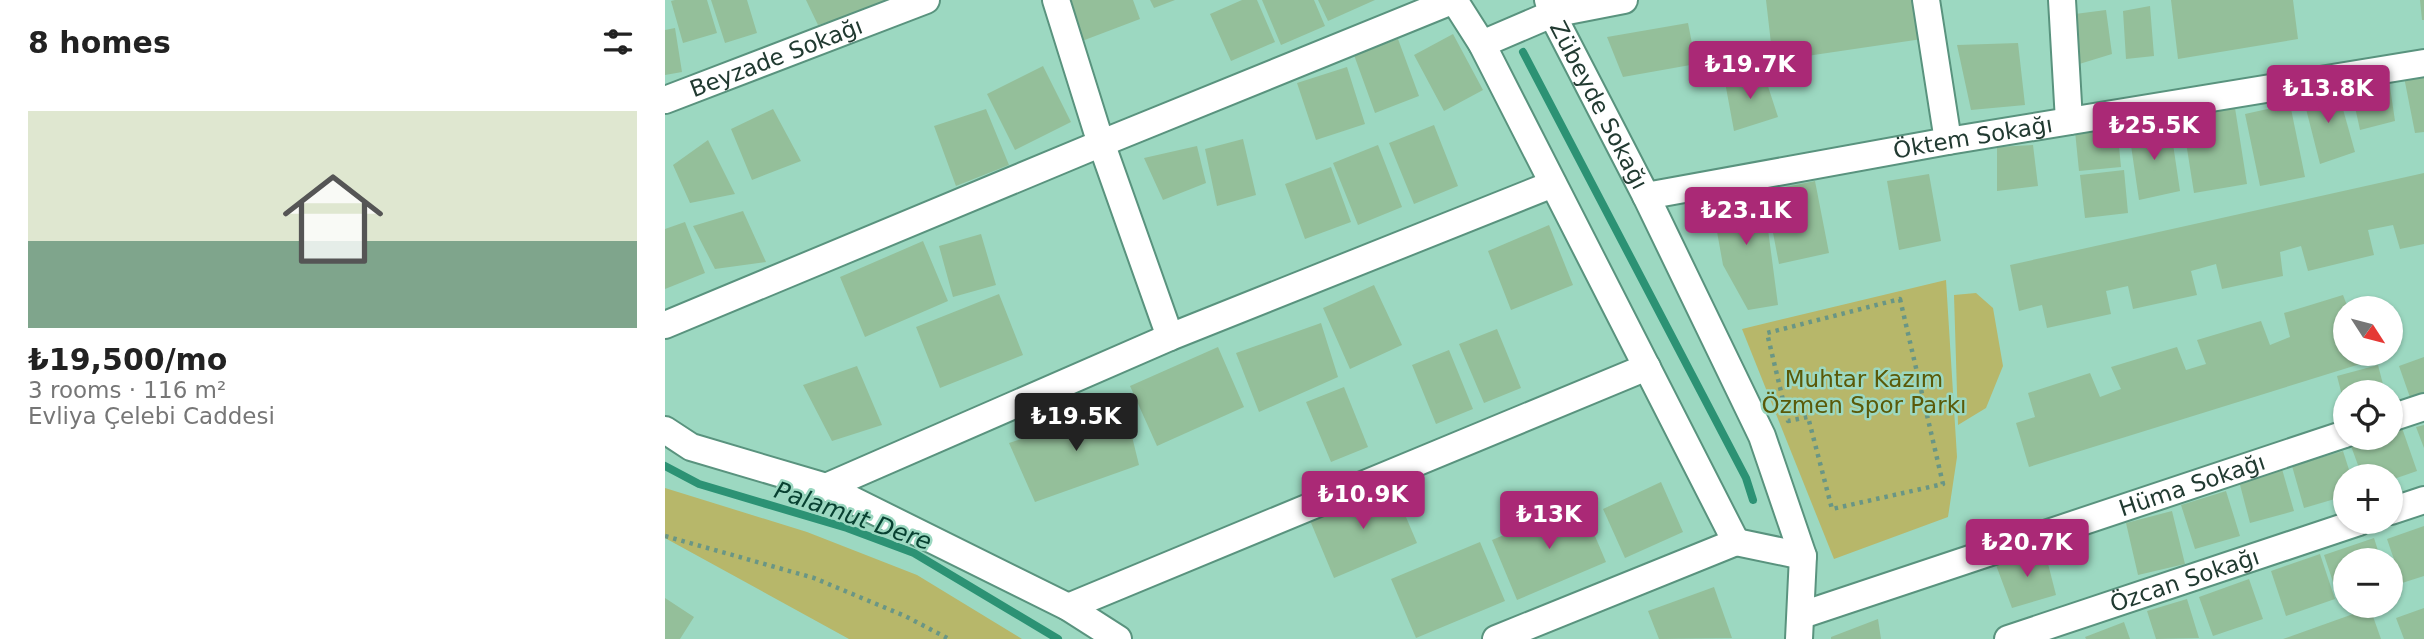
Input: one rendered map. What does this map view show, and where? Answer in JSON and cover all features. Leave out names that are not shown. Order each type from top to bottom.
[{"type":"street","name":"Beyzade Sokağı","points":[[665,100],[926,0]]},
{"type":"street","points":[[1056,0],[1102,143],[1170,337]]},
{"type":"street","points":[[665,325],[1454,0],[1482,44],[1736,541]]},
{"type":"street","points":[[1482,44],[1550,7],[1624,0]]},
{"type":"street","points":[[1926,0],[1948,141]]},
{"type":"street","points":[[2062,0],[2070,121]]},
{"type":"street","name":"Zübeyde Sokağı","points":[[1550,7],[1646,196],[1762,436],[1803,556],[1800,627]]},
{"type":"street","name":"Öktem Sokağı","points":[[1646,196],[1948,141],[2424,62]]},
{"type":"street","points":[[826,487],[1170,337],[1553,184]]},
{"type":"street","points":[[1068,607],[1647,367]]},
{"type":"street","points":[[2403,414],[2424,407]]},
{"type":"street","points":[[665,430],[691,447],[826,487],[1068,607],[1118,639]]},
{"type":"street","name":"Hüma Sokağı","points":[[1800,627],[2333,437]]},
{"type":"street","points":[[2403,507],[2424,500]]},
{"type":"street","name":"Özcan Sokağı","points":[[2008,639],[2333,531]]},
{"type":"street","points":[[1496,639],[1537,631],[1736,541],[1803,556]]},
{"type":"path","points":[[1900,299],[1943,484],[1832,509],[1808,417],[1788,421],[1767,333],[1900,299]]},
{"type":"path","points":[[665,536],[814,578],[905,616],[949,639]]},
{"type":"green space","name":"Muhtar Kazım Özmen Spor Parkı","points":[[1946,280],[1957,457],[1948,517],[1834,559],[1742,329]]},
{"type":"green space","points":[[1976,293],[1993,308],[2003,366],[1986,408],[1958,425],[1954,295]]},
{"type":"green space","points":[[665,488],[807,532],[917,575],[1022,639],[849,639],[665,538]]},
{"type":"building","points":[[707,0],[717,33],[683,43],[671,1]]},
{"type":"building","points":[[711,0],[747,0],[757,33],[725,43]]},
{"type":"building","points":[[806,0],[884,0],[886,4],[818,25]]},
{"type":"building","points":[[1067,0],[1133,0],[1140,19],[1082,41]]},
{"type":"building","points":[[1150,0],[1175,0],[1154,8]]},
{"type":"building","points":[[1242,0],[1257,0],[1275,42],[1231,61],[1210,14]]},
{"type":"building","points":[[1262,0],[1314,0],[1325,26],[1281,45]]},
{"type":"building","points":[[1318,0],[1375,0],[1328,21]]},
{"type":"building","points":[[1766,0],[1917,0],[1922,39],[1773,61]]},
{"type":"building","points":[[2171,0],[2293,0],[2298,39],[2178,59]]},
{"type":"building","points":[[2420,0],[2424,0],[2424,20],[2422,20]]},
{"type":"building","points":[[2150,6],[2154,56],[2126,59],[2123,11]]},
{"type":"building","points":[[2106,10],[2112,54],[2076,65],[2075,14]]},
{"type":"building","points":[[1688,23],[1696,64],[1623,77],[1607,37]]},
{"type":"building","points":[[675,28],[682,72],[665,75],[665,30]]},
{"type":"building","points":[[1453,34],[1483,90],[1444,111],[1414,55]]},
{"type":"building","points":[[1398,39],[1419,96],[1375,113],[1354,55]]},
{"type":"building","points":[[2018,43],[2025,105],[1971,110],[1957,45]]},
{"type":"building","points":[[1043,66],[1071,122],[1015,150],[987,94]]},
{"type":"building","points":[[1347,67],[1365,124],[1316,140],[1297,83]]},
{"type":"building","points":[[1763,71],[1778,117],[1734,131],[1725,82]]},
{"type":"building","points":[[2404,77],[2424,77],[2424,132],[2415,133]]},
{"type":"building","points":[[2389,80],[2395,121],[2360,130],[2350,84]]},
{"type":"building","points":[[2337,88],[2355,152],[2320,164],[2302,93]]},
{"type":"building","points":[[2290,104],[2305,177],[2260,186],[2245,114]]},
{"type":"building","points":[[2235,108],[2247,184],[2194,193],[2182,117]]},
{"type":"building","points":[[773,109],[801,161],[752,180],[731,129]]},
{"type":"building","points":[[986,109],[1009,165],[956,186],[934,126]]},
{"type":"building","points":[[2170,124],[2180,191],[2139,200],[2129,132]]},
{"type":"building","points":[[1434,125],[1458,186],[1414,204],[1389,143]]},
{"type":"building","points":[[2117,126],[2121,167],[2079,171],[2075,131]]},
{"type":"building","points":[[1243,139],[1256,195],[1217,206],[1205,149]]},
{"type":"building","points":[[708,140],[735,194],[690,203],[673,165]]},
{"type":"building","points":[[1378,145],[1402,207],[1358,225],[1333,163]]},
{"type":"building","points":[[2033,145],[2038,186],[1997,191],[1997,147]]},
{"type":"building","points":[[1197,146],[1206,183],[1163,200],[1144,158]]},
{"type":"building","points":[[1331,167],[1351,222],[1305,239],[1285,184]]},
{"type":"building","points":[[2124,170],[2128,213],[2085,218],[2080,175]]},
{"type":"building","points":[[2424,173],[2424,244],[2400,249],[2393,225],[2368,230],[2374,255],[2308,271],[2301,246],[2280,252],[2283,276],[2222,289],[2216,264],[2191,271],[2197,295],[2133,309],[2128,286],[2106,291],[2111,314],[2047,328],[2042,305],[2019,311],[2010,265]]},
{"type":"building","points":[[1929,174],[1941,241],[1899,250],[1887,181]]},
{"type":"building","points":[[1815,181],[1829,253],[1779,264],[1765,191]]},
{"type":"building","points":[[1741,189],[1743,202],[1764,199],[1778,305],[1748,310],[1723,265],[1710,193]]},
{"type":"building","points":[[743,211],[766,262],[715,269],[693,226]]},
{"type":"building","points":[[685,222],[705,273],[665,289],[665,229]]},
{"type":"building","points":[[1549,225],[1573,285],[1511,310],[1488,251]]},
{"type":"building","points":[[981,234],[996,285],[953,297],[939,246]]},
{"type":"building","points":[[923,241],[948,301],[865,337],[840,277]]},
{"type":"building","points":[[1374,285],[1402,345],[1350,369],[1323,308]]},
{"type":"building","points":[[999,294],[1023,355],[940,388],[916,327]]},
{"type":"building","points":[[2333,298],[2333,366],[2354,366],[2029,467],[2016,423],[2035,417],[2028,393],[2090,373],[2100,397],[2121,389],[2111,367],[2177,347],[2186,370],[2206,364],[2197,340],[2261,321],[2270,345],[2290,337],[2284,313]]},
{"type":"building","points":[[1321,323],[1338,377],[1259,412],[1236,353]]},
{"type":"building","points":[[1497,329],[1521,388],[1484,403],[1459,344]]},
{"type":"building","points":[[1218,347],[1244,407],[1157,446],[1130,386]]},
{"type":"building","points":[[1449,350],[1473,409],[1436,424],[1412,365]]},
{"type":"building","points":[[2424,357],[2424,399],[2412,403],[2399,366]]},
{"type":"building","points":[[857,366],[882,425],[832,441],[803,385]]},
{"type":"building","points":[[2378,366],[2382,380],[2338,380],[2337,376]]},
{"type":"building","points":[[1344,387],[1368,447],[1331,462],[1306,402]]},
{"type":"building","points":[[1124,404],[1139,465],[1035,502],[1009,443]]},
{"type":"building","points":[[2424,425],[2424,448],[2416,427]]},
{"type":"building","points":[[2403,431],[2417,471],[2403,476],[2403,464],[2358,464],[2352,450],[2403,450]]},
{"type":"building","points":[[2343,451],[2347,464],[2333,464],[2333,500],[2304,508],[2292,466]]},
{"type":"building","points":[[2282,469],[2294,511],[2250,523],[2239,481]]},
{"type":"building","points":[[1661,482],[1683,532],[1625,558],[1603,509]]},
{"type":"building","points":[[1392,484],[1417,543],[1334,578],[1309,518]]},
{"type":"building","points":[[2226,491],[2240,536],[2195,549],[2181,505]]},
{"type":"building","points":[[1581,503],[1606,562],[1517,600],[1492,540]]},
{"type":"building","points":[[2172,511],[2185,564],[2138,575],[2126,523]]},
{"type":"building","points":[[2424,526],[2424,576],[2403,583],[2403,548],[2390,548],[2387,539]]},
{"type":"building","points":[[2374,538],[2377,548],[2345,548]]},
{"type":"building","points":[[1480,542],[1505,601],[1416,638],[1391,579]]},
{"type":"building","points":[[2044,548],[2056,595],[2012,608],[1996,565]]},
{"type":"building","points":[[2333,552],[2333,582],[2324,555]]},
{"type":"building","points":[[2320,554],[2333,600],[2286,616],[2271,571]]},
{"type":"building","points":[[2249,579],[2263,619],[2213,636],[2199,597]]},
{"type":"building","points":[[1714,587],[1732,638],[1659,639],[1648,611]]},
{"type":"building","points":[[665,598],[694,617],[680,639],[665,639]]},
{"type":"building","points":[[2187,599],[2199,638],[2156,639],[2147,611]]},
{"type":"building","points":[[2424,608],[2424,639],[2404,639],[2396,618],[2403,618],[2403,616]]},
{"type":"building","points":[[2342,618],[2374,618],[2381,639],[2283,639]]},
{"type":"building","points":[[1878,619],[1881,639],[1831,639],[1831,637]]},
{"type":"building","points":[[2124,622],[2130,639],[2085,637]]},
{"type":"waterway","points":[[1523,52],[1746,478],[1753,500]]},
{"type":"waterway","name":"Palamut Dere","points":[[665,466],[699,484],[847,528],[914,553],[1058,639]]}]
